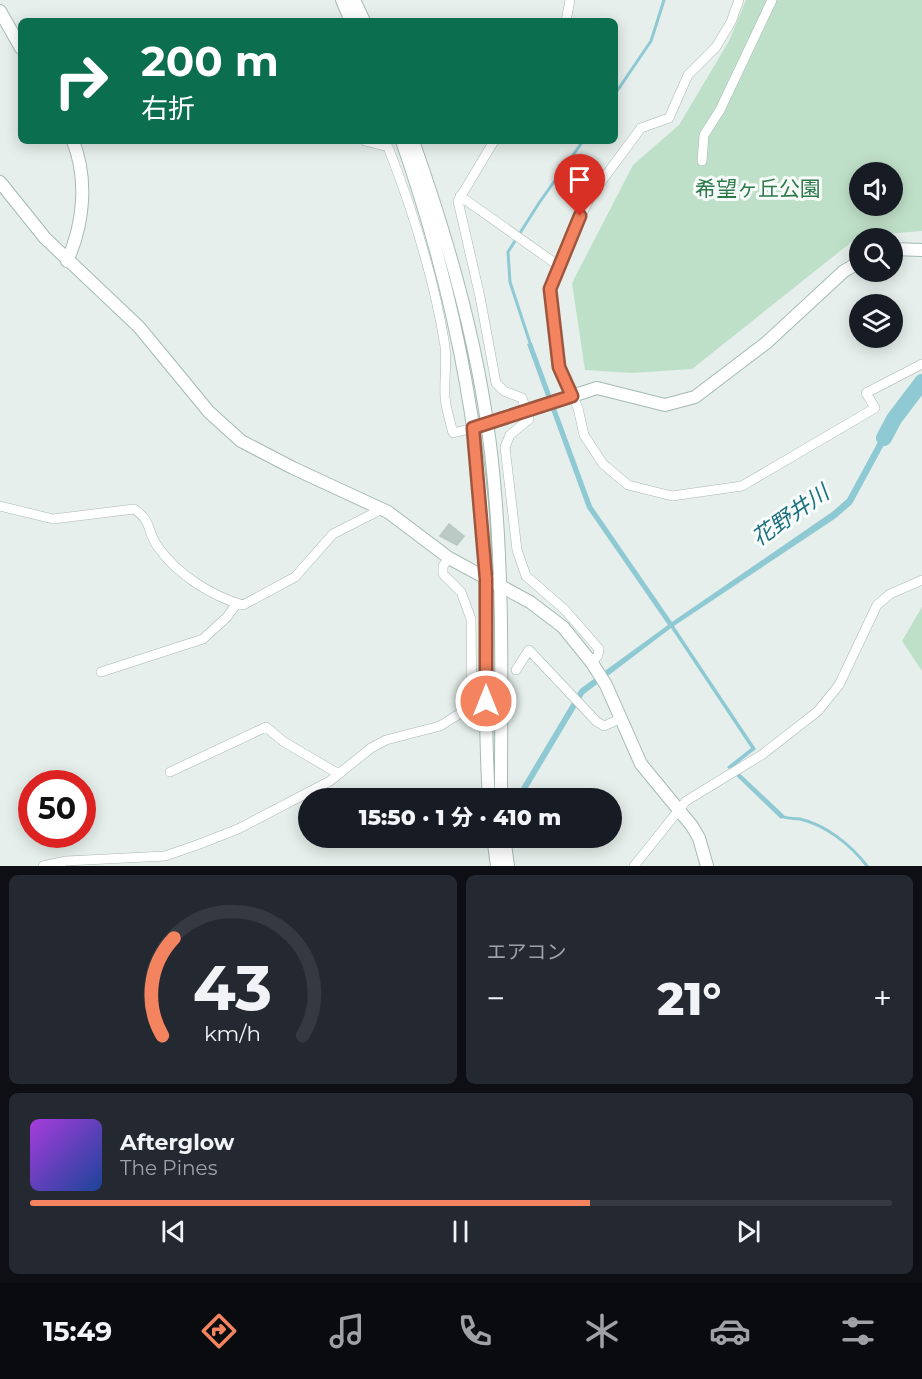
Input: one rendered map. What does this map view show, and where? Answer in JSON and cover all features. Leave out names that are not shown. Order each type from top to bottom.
[{"type":"street","points":[[342,0],[350,18]]},
{"type":"street","points":[[354,0],[363,18]]},
{"type":"street","points":[[567,18],[570,0]]},
{"type":"street","points":[[739,0],[731,22],[716,47],[688,75],[669,118],[641,128],[592,194],[569,239],[550,289],[559,367],[566,398],[584,435],[603,464],[628,485],[672,496],[742,486],[875,408],[866,393],[922,364]]},
{"type":"street","points":[[702,161],[704,135],[720,110],[772,0]]},
{"type":"street","points":[[0,11],[18,43]]},
{"type":"street","points":[[68,261],[75,245],[82,206],[81,166],[74,144]]},
{"type":"street","points":[[376,144],[388,147],[408,197],[424,253],[445,346],[445,397],[453,433],[597,388],[665,405],[695,397],[766,343],[849,268]]},
{"type":"street","points":[[403,144],[427,213],[447,285],[473,428],[486,579],[489,788]]},
{"type":"street","points":[[414,144],[437,208],[457,280],[488,423],[497,510],[501,585],[501,788]]},
{"type":"street","points":[[492,144],[458,201],[480,297],[496,383],[504,391],[522,398],[527,411],[527,423],[514,430],[505,447],[517,550],[526,576],[565,610],[599,649],[595,667]]},
{"type":"street","points":[[0,182],[26,216],[68,261],[139,327],[210,412],[241,441],[382,509],[404,522],[449,558],[530,602],[555,621],[595,667],[606,685],[641,765],[678,808],[699,838],[707,866]]},
{"type":"street","points":[[460,196],[559,266]]},
{"type":"street","points":[[903,249],[922,250]]},
{"type":"street","points":[[0,506],[53,519],[134,509],[145,515],[157,545],[178,570],[225,599],[243,604],[295,577],[333,534],[382,509]]},
{"type":"street","points":[[43,866],[66,861],[165,856],[238,829],[339,774],[371,748],[386,740],[440,726],[472,706],[471,619],[461,592],[443,574],[443,566],[449,558]]},
{"type":"street","points":[[634,866],[678,808],[704,788],[763,754],[818,711],[839,685],[877,605],[890,594],[922,580]]},
{"type":"street","points":[[100,672],[203,639],[227,617],[237,603]]},
{"type":"street","points":[[516,670],[529,650],[596,721],[603,726],[620,719]]},
{"type":"street","points":[[170,772],[266,727],[284,742],[339,774]]},
{"type":"street","points":[[495,848],[497,866]]},
{"type":"street","points":[[506,848],[508,866]]},
{"type":"green space","name":"希望ヶ丘公園","points":[[746,0],[922,0],[922,231],[903,233],[903,228],[849,228],[849,244],[692,369],[632,373],[585,370],[572,283],[633,165],[679,125],[729,41]]},
{"type":"green space","points":[[922,607],[922,671],[902,641]]},
{"type":"water","points":[[532,343],[592,506],[672,622],[832,512],[847,499],[891,418],[897,421],[852,504],[836,518],[674,626],[756,749],[733,767],[784,815],[781,819],[727,767],[751,748],[671,628],[584,694],[528,788],[521,788],[580,689],[668,625],[587,508],[527,344]]},
{"type":"building","points":[[449,524],[464,536],[457,545],[440,536]]},
{"type":"waterway","points":[[618,90],[651,41],[664,0]]},
{"type":"waterway","points":[[531,346],[510,282],[508,252],[581,144]]},
{"type":"waterway","name":"花野井川","points":[[884,438],[894,419],[922,382]]},
{"type":"waterway","points":[[781,816],[810,822],[828,831],[846,843],[867,866]]},
{"type":"route","points":[[486,701],[486,579],[482,503],[473,428],[572,396],[559,367],[550,289],[580,216]]}]
